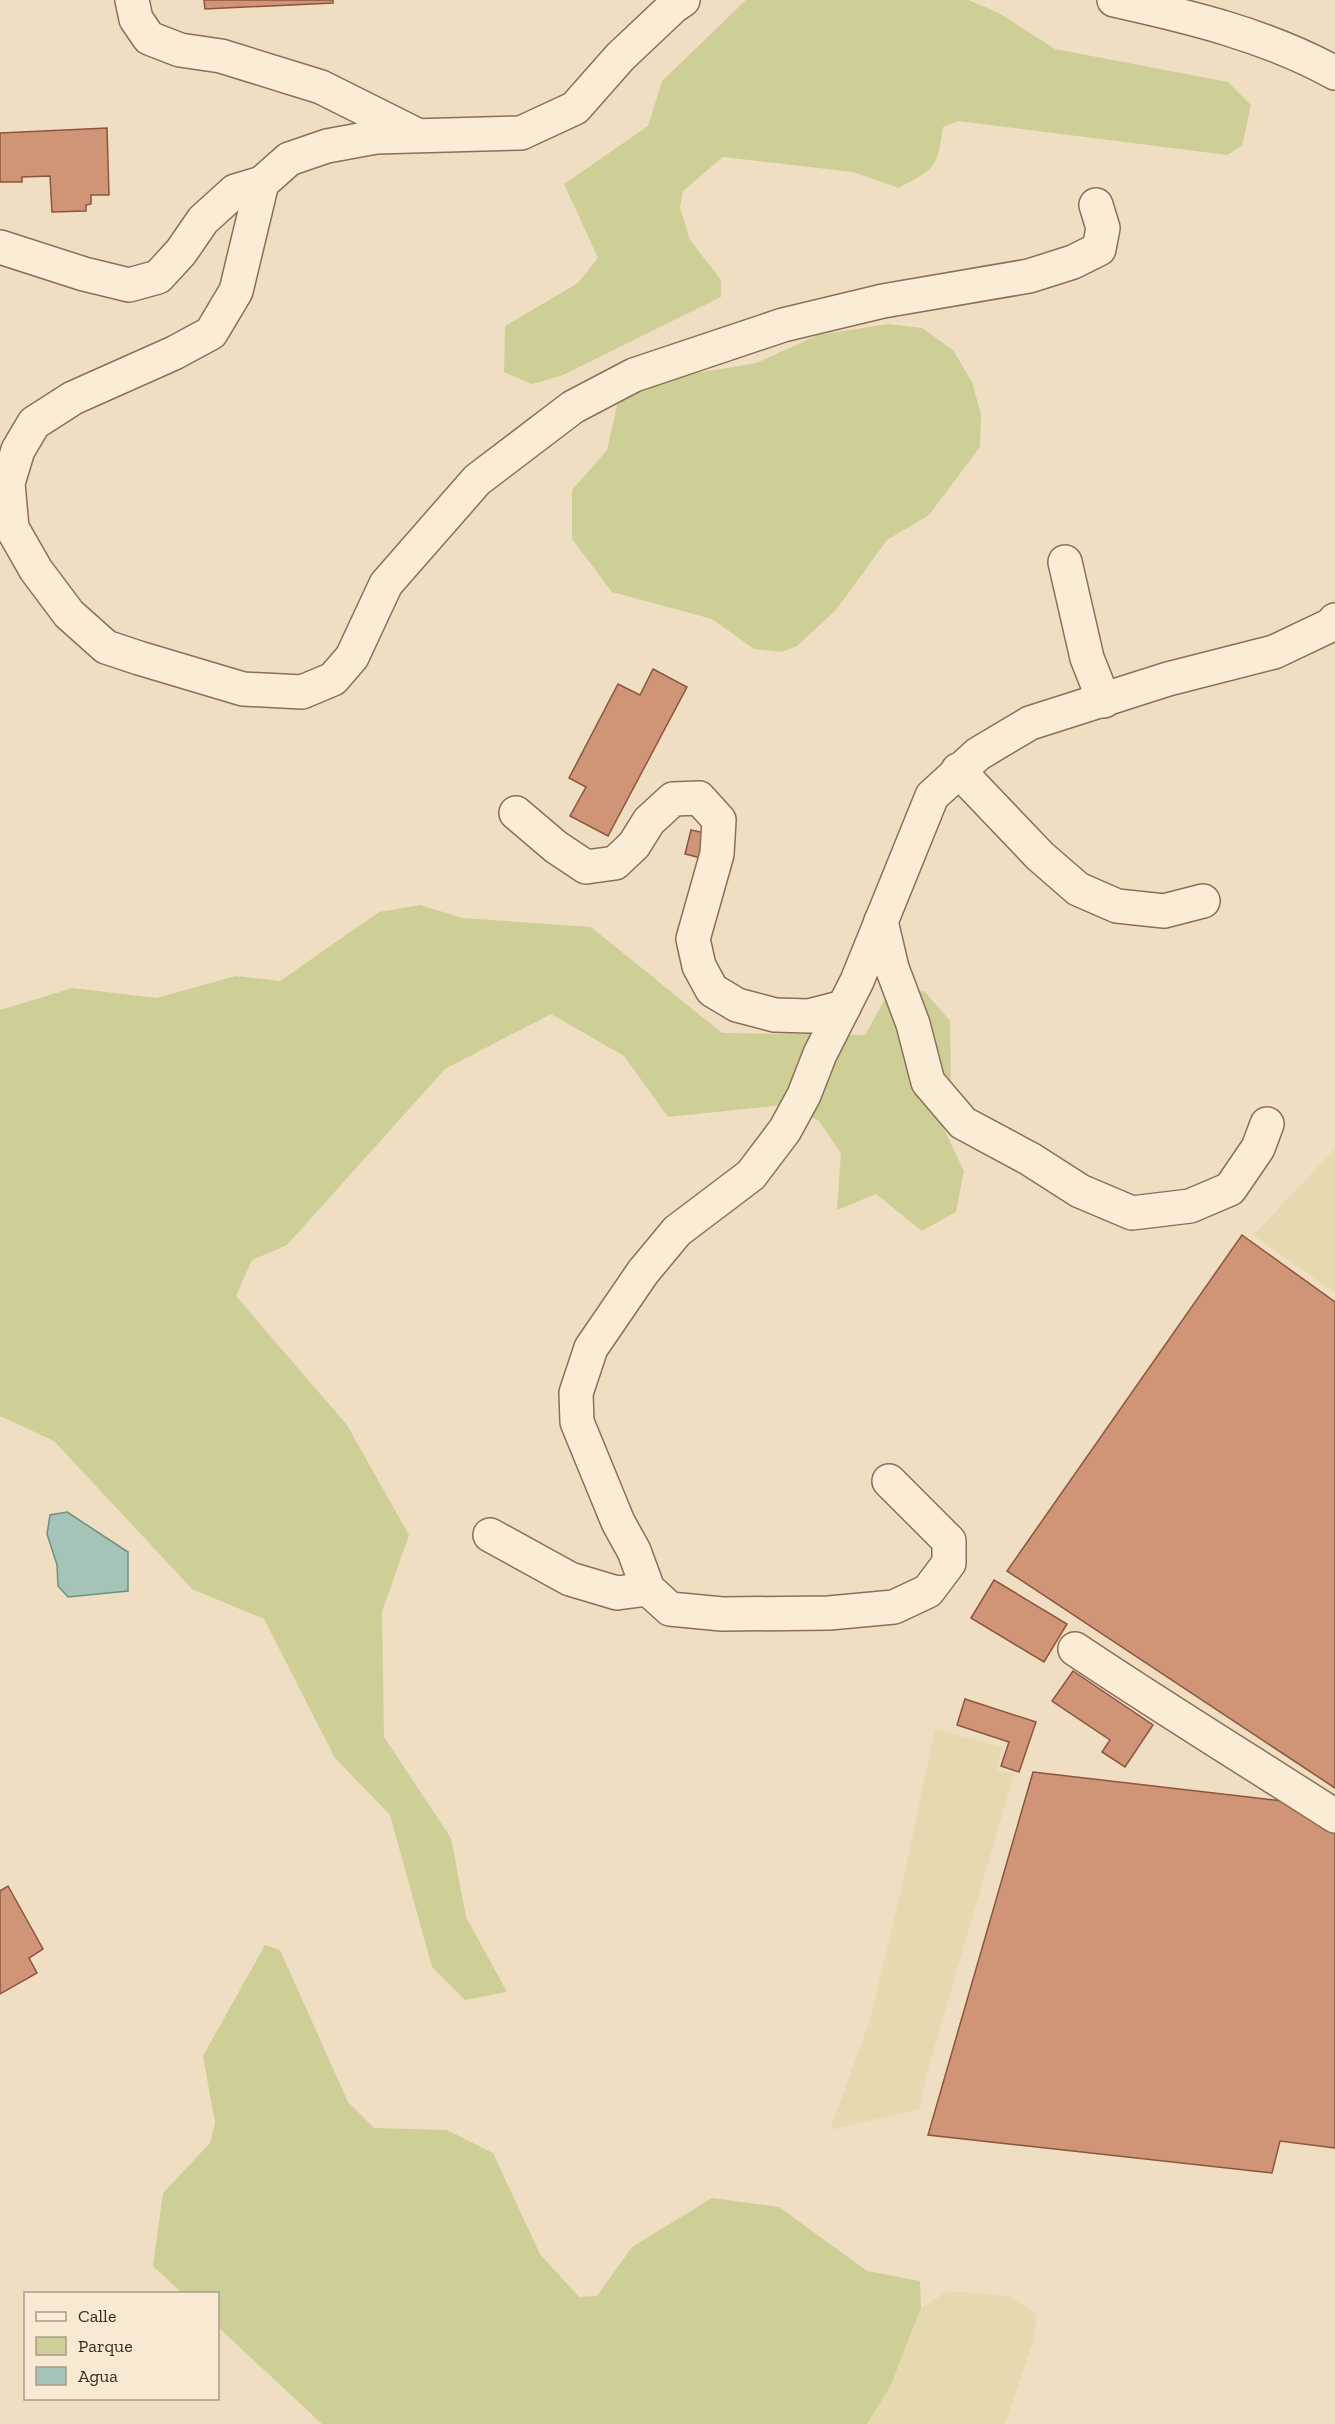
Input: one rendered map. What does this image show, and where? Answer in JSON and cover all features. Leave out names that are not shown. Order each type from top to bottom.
[{"type":"lane","points":[[132,0],[136,19],[150,38],[180,50],[221,56],[321,87],[419,136]]},
{"type":"lane","points":[[0,247],[84,274],[129,285],[158,278],[181,252],[203,220],[235,191],[262,183],[289,159],[327,146],[376,136],[521,133],[574,108],[620,57],[683,0]]},
{"type":"lane","points":[[1114,0],[1245,33],[1335,73]]},
{"type":"lane","points":[[262,183],[236,291],[211,333],[174,353],[73,398],[34,423],[18,450],[8,483],[12,528],[36,570],[69,614],[106,647],[243,689],[302,692],[333,679],[352,657],[386,584],[477,480],[573,407],[634,375],[783,325],[883,301],[1029,276],[1073,262],[1099,249],[1103,228],[1096,206]]},
{"type":"lane","points":[[1065,561],[1087,658],[1104,700]]},
{"type":"lane","points":[[889,1481],[949,1541],[949,1563],[928,1591],[894,1607],[829,1613],[722,1614],[670,1610],[648,1589],[634,1551],[618,1522],[577,1422],[576,1393],[591,1348],[643,1272],[677,1231],[752,1175],[784,1130],[804,1095],[820,1054],[844,1007],[932,796],[958,770],[978,754],[1030,723],[1168,679],[1274,652],[1331,625],[1335,620]]},
{"type":"lane","points":[[958,770],[1040,856],[1078,889],[1117,906],[1164,911],[1203,901]]},
{"type":"lane","points":[[516,813],[556,847],[586,867],[615,863],[634,845],[649,821],[673,799],[699,798],[719,820],[717,854],[693,939],[699,966],[712,990],[737,1005],[775,1015],[809,1016],[844,1007]]},
{"type":"lane","points":[[881,921],[892,968],[913,1024],[928,1082],[963,1123],[1030,1159],[1080,1191],[1132,1213],[1190,1206],[1230,1189],[1258,1148],[1267,1124]]},
{"type":"lane","points":[[490,1535],[570,1579],[617,1593],[648,1589]]},
{"type":"lane","points":[[1075,1649],[1192,1727],[1243,1756],[1335,1816]]},
{"type":"shaded area","points":[[1335,1149],[1335,1293],[1253,1235]]},
{"type":"shaded area","points":[[935,1729],[1003,1747],[997,1770],[1014,1774],[927,2073],[919,2109],[830,2130],[869,2023],[901,1891]]},
{"type":"shaded area","points":[[948,2291],[1008,2296],[1037,2314],[1033,2341],[1005,2424],[867,2424],[890,2387],[921,2308]]},
{"type":"green space","points":[[746,0],[968,0],[997,12],[1055,49],[1228,82],[1251,105],[1242,146],[1227,155],[958,121],[943,127],[939,152],[933,166],[921,176],[899,188],[853,172],[723,157],[683,191],[680,207],[690,240],[721,280],[721,297],[563,375],[532,384],[504,372],[505,326],[578,283],[598,258],[564,184],[648,126],[662,81]]},
{"type":"green space","points":[[888,324],[922,328],[953,350],[972,382],[981,414],[980,447],[929,515],[887,540],[836,610],[797,646],[782,652],[754,649],[712,619],[612,592],[572,539],[572,490],[607,450],[618,401],[666,378],[756,363],[818,335]]},
{"type":"green space","points":[[420,905],[463,918],[591,927],[722,1033],[865,1035],[885,999],[924,991],[950,1021],[951,1081],[938,1116],[964,1171],[956,1212],[922,1231],[876,1194],[837,1210],[841,1153],[818,1120],[783,1105],[668,1117],[624,1056],[551,1014],[445,1069],[287,1245],[252,1260],[236,1296],[347,1425],[409,1535],[382,1612],[384,1737],[451,1838],[466,1917],[507,1992],[465,2000],[432,1967],[390,1815],[335,1758],[264,1619],[192,1589],[54,1441],[0,1416],[0,1010],[73,988],[156,998],[236,976],[280,981],[379,912]]},
{"type":"green space","points":[[265,1945],[280,1950],[348,2102],[374,2128],[447,2130],[493,2153],[540,2254],[579,2297],[597,2296],[632,2247],[712,2198],[779,2207],[867,2271],[920,2281],[921,2308],[890,2387],[867,2424],[322,2424],[219,2328],[219,2292],[181,2292],[153,2266],[163,2193],[210,2143],[215,2123],[203,2056]]},
{"type":"water","points":[[67,1512],[128,1552],[128,1591],[68,1597],[58,1586],[57,1565],[47,1534],[50,1515]]},
{"type":"building","points":[[204,0],[333,0],[333,3],[205,9]]},
{"type":"building","points":[[107,128],[109,195],[91,195],[91,204],[86,205],[86,211],[52,212],[50,176],[22,177],[22,182],[0,182],[0,133]]},
{"type":"building","points":[[653,669],[687,687],[608,836],[570,816],[586,787],[569,778],[618,684],[640,695]]},
{"type":"building","points":[[691,830],[710,834],[705,859],[685,854]]},
{"type":"building","points":[[1242,1235],[1335,1302],[1335,1788],[1007,1571]]},
{"type":"building","points":[[994,1580],[1067,1624],[1044,1662],[971,1618]]},
{"type":"building","points":[[1073,1671],[1153,1725],[1125,1767],[1102,1752],[1110,1740],[1052,1701]]},
{"type":"building","points":[[965,1699],[1036,1722],[1019,1772],[1001,1766],[1009,1742],[957,1725]]},
{"type":"building","points":[[1033,1772],[1282,1801],[1335,1834],[1335,2148],[1280,2141],[1272,2173],[928,2135]]},
{"type":"building","points":[[8,1886],[43,1949],[29,1958],[37,1973],[0,1994],[0,1891]]}]
